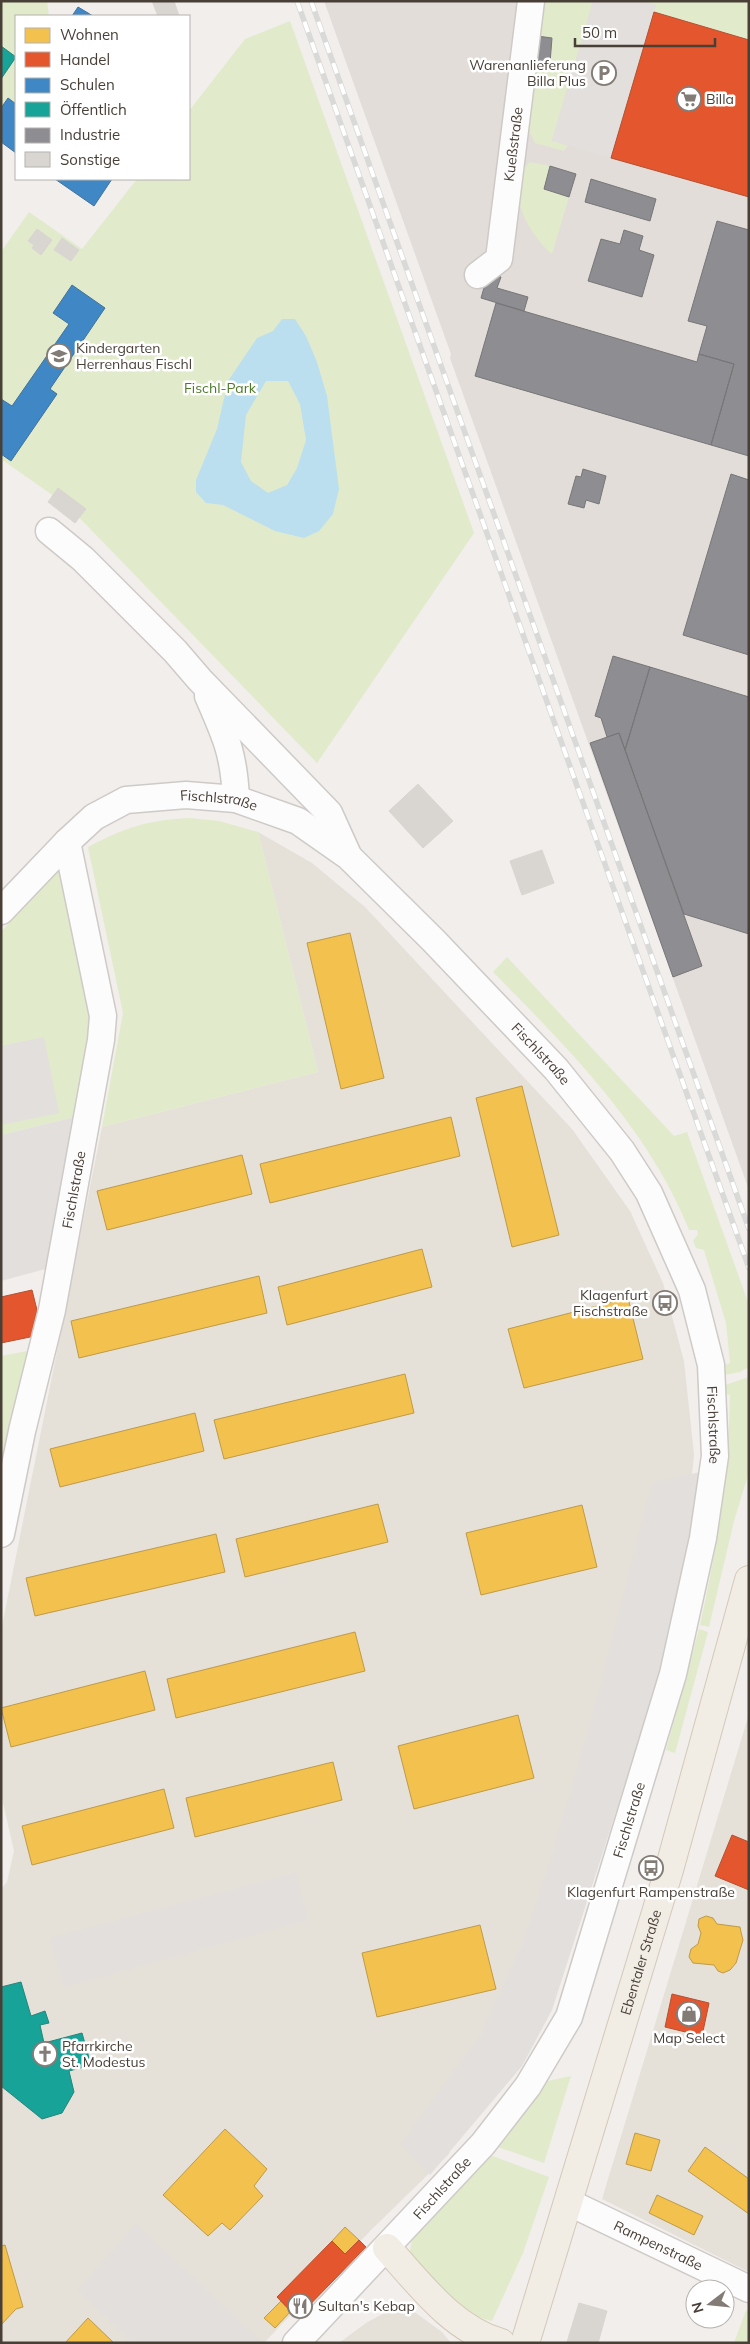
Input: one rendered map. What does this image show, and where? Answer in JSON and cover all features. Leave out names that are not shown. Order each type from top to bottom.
[{"type":"main road","name":"Ebentaler Straße","points":[[525,2343],[669,1870],[749,1580]]},
{"type":"main road","points":[[387,2248],[450,2315],[471,2331],[501,2343]]},
{"type":"street","name":"Kueßstraße","points":[[478,275],[499,259],[531,1]]},
{"type":"street","points":[[49,531],[96,572],[175,651],[200,680],[330,814],[348,856]]},
{"type":"street","points":[[200,680],[229,744],[234,768],[236,799]]},
{"type":"street","name":"Fischlstraße","points":[[1,911],[67,842],[94,817],[126,800],[186,795],[236,799],[298,821],[348,856],[434,940],[556,1069],[622,1150],[649,1193],[692,1290],[711,1365],[715,1456],[703,1538],[673,1674],[569,2017],[528,2086],[483,2144],[296,2343]]},
{"type":"street","name":"Fischlstraße","points":[[1,1534],[22,1431],[52,1310],[101,1040],[103,1016],[67,842]]},
{"type":"street","name":"Rampenstraße","points":[[568,2202],[749,2289]]},
{"type":"shaded area","points":[[324,1],[749,1],[749,1190],[450,358],[451,354]]},
{"type":"shaded area","name":"Warenanlieferung Billa Plus","points":[[593,1],[643,1],[656,5],[611,158],[552,141]]},
{"type":"shaded area","points":[[258,832],[312,863],[365,907],[572,1129],[630,1211],[663,1283],[684,1361],[694,1455],[686,1529],[449,2154],[371,2230],[264,2343],[1,2343],[1,1889],[7,1882],[14,1851],[1,1794],[1,1631],[102,1127],[318,1072]]},
{"type":"shaded area","points":[[44,1037],[59,1113],[1,1125],[1,1046]]},
{"type":"shaded area","points":[[75,1117],[49,1268],[1,1281],[1,1135]]},
{"type":"shaded area","points":[[704,1471],[689,1555],[650,1706],[552,2010],[522,2066],[430,2175],[401,2144],[483,2031],[523,1942],[554,1849],[594,1710],[652,1483]]},
{"type":"shaded area","points":[[749,1714],[749,2272],[602,2199]]},
{"type":"shaded area","points":[[296,1873],[308,1920],[64,1987],[50,1938]]},
{"type":"shaded area","points":[[136,2224],[262,2342],[133,2343],[78,2290]]},
{"type":"shaded area","points":[[409,2308],[442,2332],[451,2343],[339,2343],[366,2323],[388,2311]]},
{"type":"green space","points":[[1,1],[47,1],[49,15],[15,15],[15,56],[1,46]]},
{"type":"green space","points":[[538,1],[593,1],[552,140],[568,146],[564,151],[535,143],[524,120]]},
{"type":"green space","points":[[643,1],[749,1],[749,40],[654,12],[656,5]]},
{"type":"green space","name":"Fischl-Park","points":[[290,21],[474,533],[317,763],[68,506],[1,459],[1,252],[29,212],[82,249],[136,180],[190,180],[190,110],[245,39]]},
{"type":"green space","points":[[15,58],[15,103],[8,98],[1,108],[1,79]]},
{"type":"green space","points":[[530,162],[550,166],[544,189],[569,197],[552,254],[544,247],[531,229],[525,218],[518,196],[518,185],[522,172]]},
{"type":"green space","points":[[189,818],[219,821],[258,832],[318,1072],[102,1127],[123,1013],[88,847],[136,826]]},
{"type":"green space","points":[[62,864],[97,1018],[75,1117],[1,1135],[1,932]]},
{"type":"green space","points":[[507,957],[674,1136],[687,1132],[749,1305],[749,1367],[740,1372],[724,1375],[723,1366],[730,1363],[726,1323],[704,1250],[696,1248],[693,1241],[698,1234],[697,1230],[689,1230],[672,1193],[652,1158],[604,1092],[550,1030],[493,972]]},
{"type":"green space","points":[[27,1351],[1,1474],[1,1356]]},
{"type":"green space","points":[[749,1377],[749,1472],[734,1521],[709,1627],[700,1625],[712,1568],[725,1482],[730,1395],[725,1394],[725,1385]]},
{"type":"green space","points":[[699,1629],[708,1632],[675,1753],[666,1750]]},
{"type":"green space","points":[[571,2076],[544,2163],[495,2146],[543,2082]]},
{"type":"green space","points":[[487,2154],[549,2177],[523,2253],[492,2321],[468,2312],[457,2305],[412,2260],[410,2250],[412,2240]]},
{"type":"green space","points":[[746,2310],[749,2312],[749,2343],[734,2343]]},
{"type":"water","points":[[282,319],[295,319],[306,336],[317,362],[327,396],[339,489],[333,514],[319,531],[304,538],[275,531],[223,505],[206,503],[196,492],[196,480],[217,429],[228,381],[257,338],[273,331]],"holes":[[[266,381],[288,381],[300,404],[306,440],[297,468],[287,485],[268,493],[251,481],[241,462],[246,415]]]},
{"type":"building: Wohnen","points":[[350,933],[384,1078],[341,1089],[307,943]]},
{"type":"building: Wohnen","points":[[522,1086],[559,1235],[512,1247],[476,1098]]},
{"type":"building: Wohnen","points":[[451,1117],[460,1156],[270,1203],[260,1164]]},
{"type":"building: Wohnen","points":[[242,1155],[252,1194],[107,1230],[97,1191]]},
{"type":"building: Wohnen","points":[[422,1249],[432,1287],[287,1325],[278,1287]]},
{"type":"building: Wohnen","points":[[259,1276],[267,1313],[79,1358],[71,1321]]},
{"type":"building: Wohnen","points":[[628,1298],[643,1359],[524,1388],[508,1329]]},
{"type":"building: Wohnen","points":[[405,1374],[414,1413],[224,1459],[214,1420]]},
{"type":"building: Wohnen","points":[[195,1413],[204,1451],[60,1487],[50,1449]]},
{"type":"building: Wohnen","points":[[378,1504],[388,1542],[245,1577],[236,1539]]},
{"type":"building: Wohnen","points":[[582,1505],[597,1567],[481,1595],[466,1533]]},
{"type":"building: Wohnen","points":[[216,1534],[225,1572],[35,1616],[26,1578]]},
{"type":"building: Wohnen","points":[[355,1632],[365,1671],[176,1718],[167,1679]]},
{"type":"building: Wohnen","points":[[145,1671],[155,1710],[11,1747],[1,1708]]},
{"type":"building: Wohnen","points":[[518,1715],[534,1778],[414,1809],[398,1746]]},
{"type":"building: Wohnen","points":[[333,1762],[342,1800],[195,1837],[186,1798]]},
{"type":"building: Wohnen","points":[[164,1789],[174,1828],[32,1865],[22,1826]]},
{"type":"building: Wohnen","points":[[706,1916],[713,1918],[717,1924],[740,1927],[743,1940],[736,1963],[730,1970],[723,1973],[718,1971],[714,1965],[693,1963],[689,1957],[691,1949],[698,1944],[701,1933],[698,1926],[699,1919]]},
{"type":"building: Wohnen","points":[[480,1925],[496,1989],[377,2017],[362,1953]]},
{"type":"building: Wohnen","points":[[225,2129],[267,2169],[254,2186],[263,2196],[230,2230],[222,2223],[208,2236],[163,2195]]},
{"type":"building: Wohnen","points":[[635,2133],[660,2140],[651,2171],[626,2164]]},
{"type":"building: Wohnen","points":[[705,2147],[749,2179],[749,2214],[688,2171]]},
{"type":"building: Wohnen","points":[[657,2195],[703,2216],[694,2235],[649,2213]]},
{"type":"building: Wohnen","points":[[345,2227],[359,2240],[345,2254],[332,2241]]},
{"type":"building: Wohnen","points":[[5,2245],[23,2307],[16,2309],[1,2325],[1,2246]]},
{"type":"building: Wohnen","points":[[281,2301],[291,2311],[275,2328],[264,2318]]},
{"type":"building: Wohnen","points":[[88,2318],[114,2343],[65,2343]]},
{"type":"building: Handel","name":"Billa","points":[[654,12],[749,40],[749,197],[611,158]]},
{"type":"building: Handel","points":[[32,1290],[37,1310],[33,1327],[35,1336],[1,1343],[1,1297]]},
{"type":"building: Handel","points":[[732,1835],[749,1842],[749,1890],[715,1876]]},
{"type":"building: Handel","points":[[672,1994],[709,2003],[702,2036],[665,2027]]},
{"type":"building: Handel","points":[[359,2240],[366,2247],[297,2318],[277,2297],[332,2241],[345,2254]]},
{"type":"building: Schulen","points":[[78,7],[91,15],[73,15]]},
{"type":"building: Schulen","points":[[8,98],[15,103],[15,152],[1,142],[1,108]]},
{"type":"building: Schulen","points":[[56,180],[111,180],[94,206]]},
{"type":"building: Schulen","name":"Kindergarten Herrenhaus Fischl","points":[[72,285],[105,308],[50,389],[57,394],[11,461],[1,454],[1,399],[12,406],[69,324],[53,313]]},
{"type":"building: Öffentlich","points":[[1,46],[15,56],[15,58],[1,79]]},
{"type":"building: Öffentlich","name":"Pfarrkirche St. Modestus","points":[[21,1982],[31,2016],[45,2011],[49,2023],[40,2025],[44,2043],[82,2033],[91,2065],[69,2071],[74,2092],[62,2113],[42,2119],[1,2086],[1,1987]]},
{"type":"building: Industrie","points":[[537,36],[552,38],[550,63],[535,61]]},
{"type":"building: Industrie","points":[[550,166],[576,174],[569,197],[544,189]]},
{"type":"building: Industrie","points":[[591,179],[656,199],[650,221],[585,202]]},
{"type":"building: Industrie","points":[[717,221],[749,230],[749,456],[711,445],[734,364],[699,354],[707,326],[688,321]]},
{"type":"building: Industrie","points":[[624,230],[643,236],[639,250],[654,255],[642,297],[588,281],[601,239],[620,244]]},
{"type":"building: Industrie","points":[[488,274],[501,277],[497,288],[528,297],[524,311],[481,298]]},
{"type":"building: Industrie","points":[[496,303],[697,362],[699,354],[734,364],[711,445],[475,376]]},
{"type":"building: Industrie","points":[[583,469],[606,476],[599,504],[586,500],[584,508],[568,504],[576,476],[581,477]]},
{"type":"building: Industrie","points":[[731,474],[749,480],[749,655],[683,635]]},
{"type":"building: Industrie","points":[[613,656],[650,667],[625,750],[619,733],[607,737],[601,718],[595,716]]},
{"type":"building: Industrie","points":[[650,667],[749,697],[749,934],[684,914],[625,750]]},
{"type":"building: Industrie","points":[[619,733],[702,966],[673,977],[590,743]]},
{"type":"building: Sonstige","points":[[152,1],[174,1],[179,15],[158,15]]},
{"type":"building: Sonstige","points":[[37,229],[52,240],[41,255],[32,248],[34,245],[28,241]]},
{"type":"building: Sonstige","points":[[62,238],[79,250],[71,261],[54,250]]},
{"type":"building: Sonstige","points":[[58,488],[86,509],[75,523],[48,502]]},
{"type":"building: Sonstige","points":[[418,784],[453,821],[423,848],[389,811]]},
{"type":"building: Sonstige","points":[[542,850],[554,883],[522,895],[510,861]]},
{"type":"building: Sonstige","points":[[579,2303],[607,2311],[598,2343],[567,2342]]},
{"type":"railway","points":[[297,1],[749,1268]]},
{"type":"railway","points":[[311,1],[749,1229]]},
{"type":"place","name":"Warenanlieferung Billa Plus","points":[[604,73]]},
{"type":"place","name":"Billa","points":[[689,99]]},
{"type":"place","name":"Kindergarten Herrenhaus Fischl","points":[[59,356]]},
{"type":"place","name":"Klagenfurt Fischstraße","points":[[665,1303]]},
{"type":"place","name":"Klagenfurt Rampenstraße","points":[[651,1868]]},
{"type":"place","name":"Map Select","points":[[689,2014]]},
{"type":"place","name":"Pfarrkirche St. Modestus","points":[[45,2054]]},
{"type":"place","name":"Sultan's Kebap","points":[[300,2306]]}]
